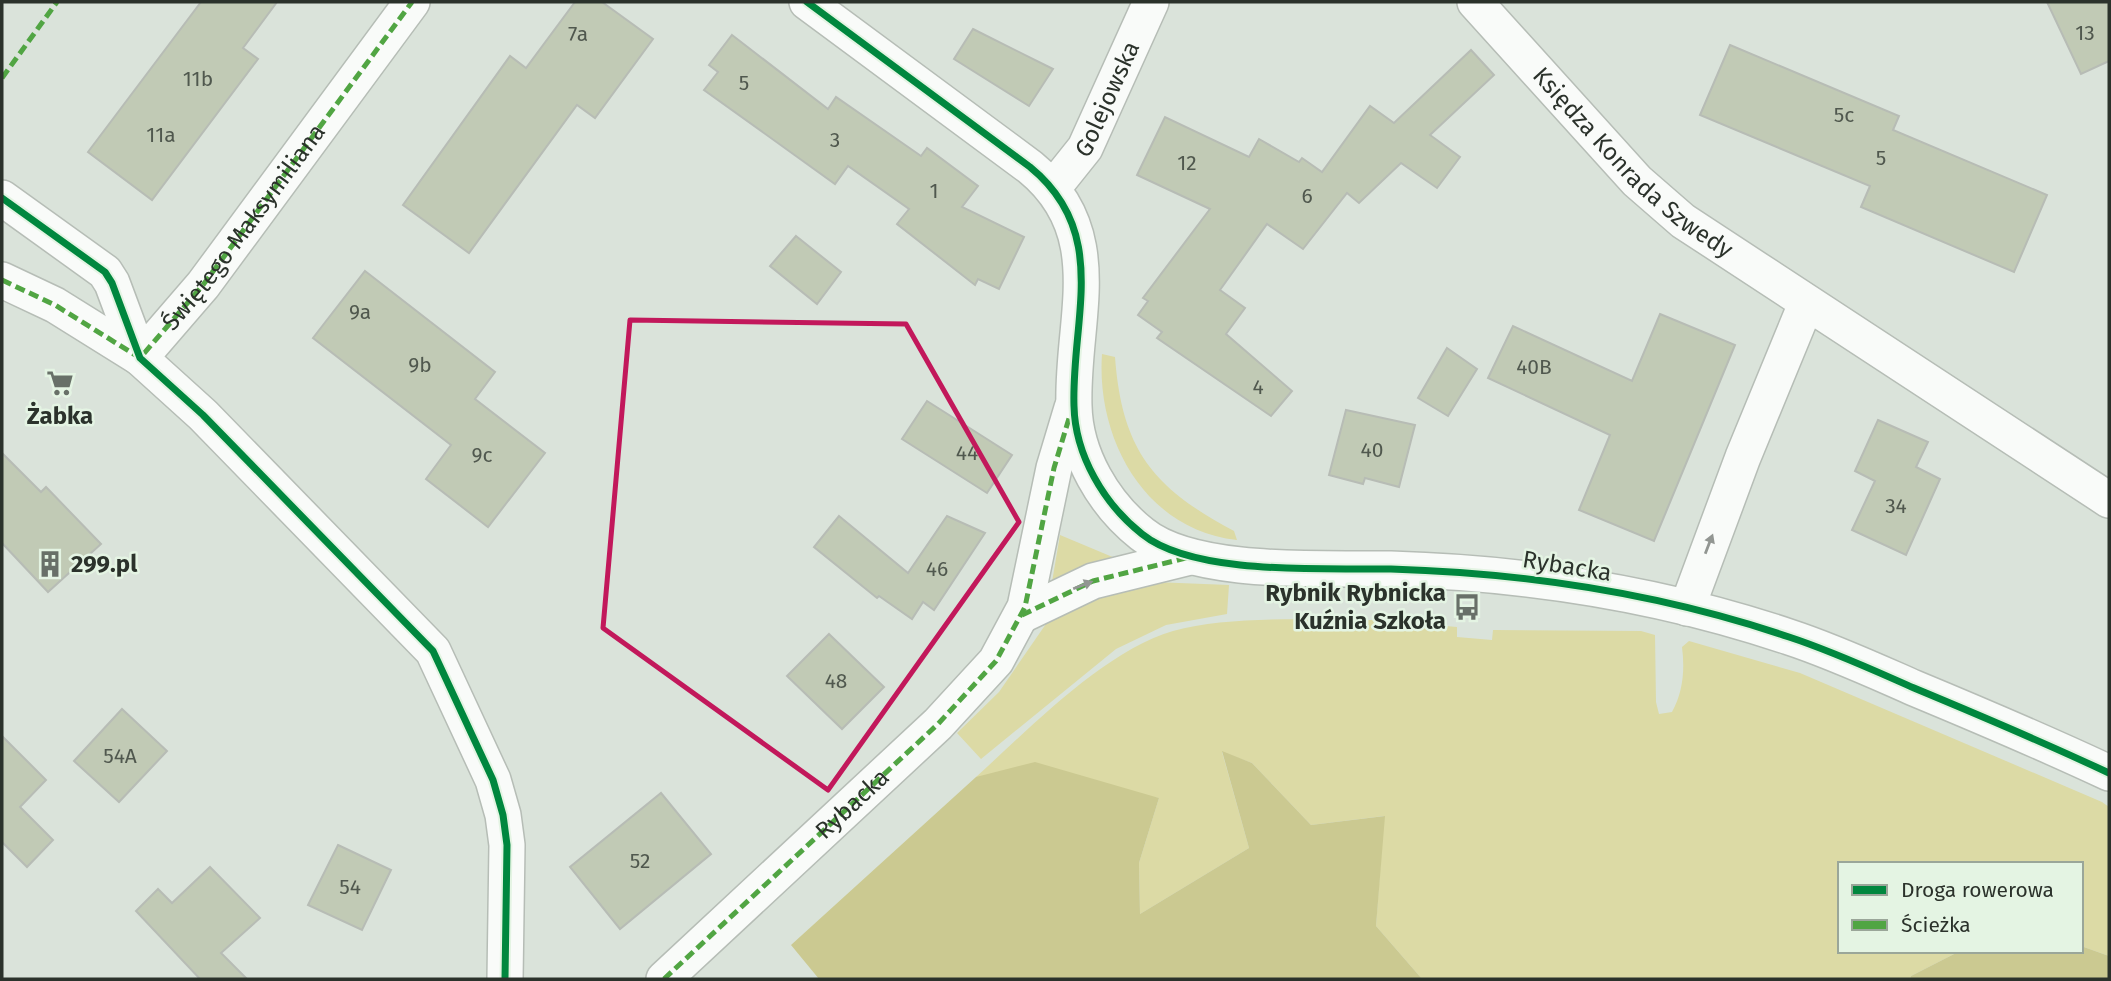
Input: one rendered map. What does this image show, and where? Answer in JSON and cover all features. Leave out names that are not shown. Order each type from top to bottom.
[{"type":"street","name":"Świętego Maksymiliana","points":[[140,358],[203,285],[412,2]]},
{"type":"street","points":[[807,2],[1003,147],[1053,188],[1073,227],[1081,267],[1082,312],[1073,405]]},
{"type":"street","name":"Golejowska","points":[[1053,188],[1085,148],[1151,2]]},
{"type":"street","name":"Księdza Konrada Szwedy","points":[[1475,2],[1637,181],[1683,221],[2109,500]]},
{"type":"street","points":[[2,198],[104,272],[113,283],[140,358]]},
{"type":"street","points":[[2,280],[55,305],[140,358],[203,415],[433,651],[493,780],[503,815],[507,845],[505,979]]},
{"type":"street","points":[[1687,608],[1742,457],[1806,304]]},
{"type":"street","name":"Rybacka","points":[[1073,405],[1078,436],[1096,482],[1111,504],[1156,544],[1190,557],[1245,564],[1509,576],[1601,590],[1687,608],[1813,645],[2109,773]]},
{"type":"street","name":"Rybacka","points":[[664,979],[963,699],[996,661],[1022,615],[1059,450],[1073,405]]},
{"type":"street","name":"Rybacka","points":[[1022,615],[1093,581],[1190,557]]},
{"type":"highlighted area","points":[[630,320],[906,324],[1019,522],[828,790],[603,628]]},
{"type":"shaded area","points":[[1102,354],[1115,357],[1125,417],[1134,442],[1147,463],[1182,499],[1234,531],[1237,540],[1205,533],[1176,519],[1152,499],[1133,475],[1118,448],[1108,418],[1102,386]]},
{"type":"shaded area","points":[[1060,535],[1115,558],[1052,582]]},
{"type":"shaded area","points":[[1154,582],[1229,585],[1227,614],[1166,625],[1116,649],[981,759],[957,733],[999,692],[1048,621],[1072,605]]},
{"type":"shaded area","points":[[1274,619],[1376,620],[1457,627],[1457,637],[1492,640],[1493,630],[1641,631],[1655,635],[1656,702],[1659,714],[1672,712],[1679,697],[1682,647],[1689,641],[1800,673],[2109,807],[2109,956],[2083,947],[2083,862],[1838,862],[1838,953],[1956,953],[1911,976],[1910,979],[1422,979],[1376,926],[1384,816],[1311,825],[1252,763],[1222,752],[1249,848],[1140,914],[1139,863],[1159,798],[976,777],[1043,715],[1094,673],[1147,641],[1196,626]]},
{"type":"shaded area","points":[[1222,751],[1252,763],[1311,825],[1385,816],[1376,926],[1422,979],[819,979],[791,945],[976,777],[1035,762],[1159,798],[1139,863],[1140,914],[1249,848]]},
{"type":"shaded area","points":[[2083,947],[2109,956],[2109,979],[1910,979],[1911,976],[1956,953],[2083,953]]},
{"type":"building","points":[[201,2],[277,2],[243,48],[258,59],[152,200],[88,152]]},
{"type":"building","points":[[575,2],[602,2],[653,39],[595,118],[577,105],[469,253],[403,205],[510,56],[526,68]]},
{"type":"building","points":[[2047,2],[2109,2],[2109,61],[2081,74]]},
{"type":"building","points":[[973,29],[1053,69],[1029,106],[954,59]]},
{"type":"building","points":[[732,35],[828,109],[836,97],[921,156],[927,148],[978,186],[962,207],[1024,237],[999,289],[978,279],[975,285],[897,224],[909,209],[848,166],[835,184],[704,90],[718,72],[709,65]]},
{"type":"building","points":[[1730,45],[1899,116],[1893,130],[2047,195],[2014,272],[1861,207],[1870,186],[1700,115]]},
{"type":"building","points":[[1471,50],[1494,75],[1430,135],[1460,157],[1437,188],[1401,163],[1359,203],[1347,193],[1303,249],[1267,224],[1220,290],[1245,308],[1226,334],[1292,391],[1271,416],[1157,338],[1162,332],[1138,315],[1148,301],[1143,298],[1210,209],[1137,175],[1165,117],[1249,157],[1259,139],[1299,162],[1302,158],[1322,172],[1370,106],[1394,123]]},
{"type":"building","points":[[796,236],[841,272],[817,304],[770,266]]},
{"type":"building","points":[[365,271],[495,372],[475,399],[545,453],[488,527],[426,479],[451,445],[313,338]]},
{"type":"building","points":[[1660,314],[1735,345],[1654,541],[1579,510],[1610,435],[1488,378],[1513,326],[1632,381]]},
{"type":"building","points":[[1447,348],[1477,369],[1448,416],[1418,398]]},
{"type":"building","points":[[927,401],[1012,455],[987,493],[902,439]]},
{"type":"building","points":[[1346,410],[1415,425],[1399,487],[1365,478],[1363,484],[1329,475]]},
{"type":"building","points":[[1878,420],[1928,442],[1916,467],[1940,479],[1906,555],[1852,530],[1875,481],[1855,471]]},
{"type":"building","name":"299.pl","points":[[2,453],[41,492],[46,487],[101,544],[48,592],[2,543]]},
{"type":"building","points":[[839,516],[908,573],[947,516],[985,533],[934,610],[923,602],[912,619],[879,596],[877,598],[814,547]]},
{"type":"building","points":[[829,634],[884,687],[842,729],[787,676]]},
{"type":"building","points":[[122,709],[167,751],[119,802],[74,761]]},
{"type":"building","points":[[2,736],[46,780],[20,807],[53,840],[27,867],[2,842]]},
{"type":"building","points":[[661,793],[711,854],[620,929],[570,867]]},
{"type":"building","points":[[338,845],[391,870],[362,930],[308,905]]},
{"type":"building","points":[[210,867],[260,918],[221,953],[247,979],[200,979],[136,911],[158,889],[172,903]]},
{"type":"marked path","points":[[2,78],[57,2]]},
{"type":"marked path","points":[[2,280],[55,305],[140,358],[203,285],[412,2]]},
{"type":"marked path","points":[[664,979],[938,724],[996,661],[1025,607],[1054,468],[1070,415]]},
{"type":"marked path","points":[[1022,615],[1093,581],[1190,557]]},
{"type":"cycle path","points":[[807,2],[1030,167],[1055,193],[1071,220],[1079,249],[1081,279],[1074,406],[1080,442],[1094,477],[1115,508],[1142,534],[1165,548],[1194,557],[1261,567],[1391,569],[1492,575],[1593,588],[1692,609],[1821,648],[2109,773]]},
{"type":"cycle path","points":[[2,198],[105,272],[112,283],[140,358],[203,415],[433,651],[493,780],[503,815],[507,845],[505,979]]},
{"type":"place","name":"Żabka","points":[[60,383]]},
{"type":"place","name":"299.pl","points":[[50,564]]},
{"type":"place","name":"Rybnik Rybnicka Kuźnia Szkoła","points":[[1467,607]]}]
